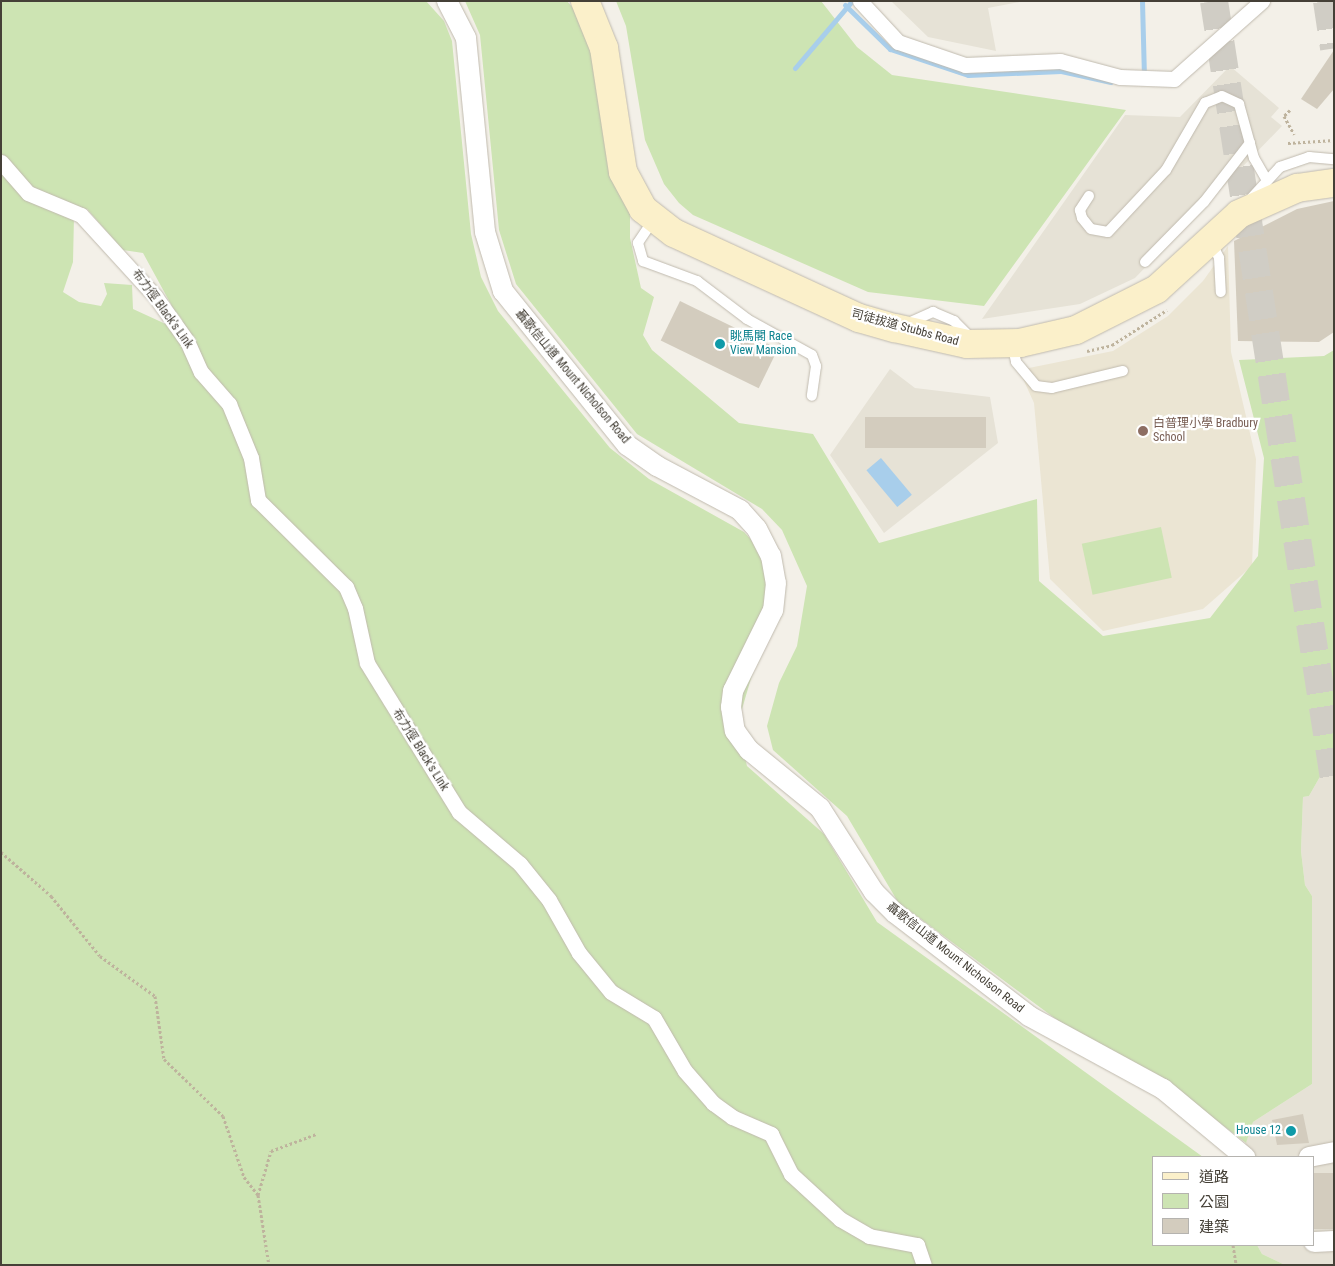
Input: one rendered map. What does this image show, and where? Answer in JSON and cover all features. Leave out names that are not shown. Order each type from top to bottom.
[{"type":"main road","name":"司徒拔道 Stubbs Road","points":[[585,1],[602,40],[623,172],[636,201],[654,219],[859,318],[895,328],[980,344],[1012,343],[1054,336],[1106,318],[1157,289],[1211,242],[1239,214],[1297,188],[1334,183]]},
{"type":"street","name":"聶歌信山道 Mount Nicholson Road","points":[[447,1],[466,38],[485,232],[495,272],[510,303],[627,445],[670,474],[733,505],[758,529],[771,556],[776,583],[773,610],[733,691],[730,707],[736,731],[749,750],[820,808],[874,892],[895,913],[1029,1016],[1163,1088],[1243,1156]]},
{"type":"street","points":[[861,4],[898,42],[965,65],[1060,61],[1120,77],[1174,79],[1262,1]]},
{"type":"street","name":"布力徑 Black's Link","points":[[1,162],[28,193],[81,215],[156,296],[187,341],[201,372],[229,404],[251,458],[258,500],[346,587],[355,608],[367,663],[459,812],[520,864],[549,900],[578,953],[611,992],[654,1018],[685,1071],[713,1103],[732,1117],[771,1134],[791,1174],[840,1219],[869,1236],[917,1245],[924,1265]]},
{"type":"street","points":[[1314,1156],[1334,1152]]},
{"type":"street","points":[[1315,1242],[1334,1241]]},
{"type":"lane","points":[[1089,196],[1080,210],[1082,218],[1091,229],[1108,232],[1166,170],[1193,117],[1213,98],[1231,98],[1239,104],[1250,142],[1266,179]]},
{"type":"lane","points":[[1144,262],[1204,202],[1250,142]]},
{"type":"lane","points":[[1239,214],[1266,179],[1298,159],[1334,159]]},
{"type":"lane","points":[[654,219],[638,244],[643,261],[697,282],[747,319],[812,355],[816,366],[812,396]]},
{"type":"lane","points":[[1211,242],[1219,258],[1221,292]]},
{"type":"lane","points":[[1012,343],[1016,362],[1036,386],[1052,388],[1123,371]]},
{"type":"path","points":[[1290,110],[1284,116],[1294,134]]},
{"type":"path","points":[[1288,143],[1334,140]]},
{"type":"path","points":[[1,852],[51,896],[100,956],[154,996],[164,1059],[223,1116],[244,1177],[258,1195]]},
{"type":"path","points":[[269,1265],[258,1195],[271,1151],[316,1134]]},
{"type":"path","points":[[1232,1246],[1236,1265]]},
{"type":"shaded area","points":[[891,1],[1025,1],[988,8],[996,51],[928,37]]},
{"type":"shaded area","points":[[1230,66],[1279,108],[1271,117],[1282,126],[1135,278],[1080,304],[982,319],[1125,115],[1180,117]]},
{"type":"shaded area","name":"白普理小學 Bradbury School","points":[[1228,246],[1231,352],[1256,459],[1252,566],[1203,609],[1103,631],[1050,579],[1034,403],[1019,370],[1113,351],[1168,316],[1203,281]]},
{"type":"shaded area","points":[[890,369],[915,388],[990,397],[998,443],[884,533],[830,455]]},
{"type":"shaded area","points":[[1334,752],[1334,1265],[1285,1265],[1262,1254],[1258,1246],[1315,1246],[1315,1156],[1241,1156],[1253,1122],[1312,1084],[1312,896],[1305,885],[1301,851],[1303,797],[1309,796]]},
{"type":"green space","points":[[1,1],[426,1],[444,21],[452,41],[471,234],[481,277],[498,311],[610,448],[649,479],[744,532],[757,546],[777,590],[737,726],[747,766],[824,834],[877,922],[1202,1156],[1152,1156],[1152,1246],[1258,1246],[1262,1254],[1285,1265],[1,1265]],"holes":[[[87,209],[123,250],[143,253],[179,319],[170,326],[133,309],[132,285],[104,283],[107,294],[101,306],[79,302],[63,292],[73,262],[74,217]]]},
{"type":"green space","points":[[465,1],[567,1],[574,9],[588,36],[607,150],[630,204],[630,238],[641,288],[654,297],[643,335],[652,350],[739,423],[813,434],[879,543],[1037,499],[1039,581],[1103,636],[1210,618],[1258,556],[1264,458],[1239,360],[1324,356],[1334,350],[1334,752],[1309,796],[1303,797],[1301,851],[1305,885],[1312,896],[1312,1084],[1253,1122],[1246,1143],[1174,1088],[1068,1028],[898,902],[847,816],[773,750],[767,726],[779,683],[797,646],[807,586],[782,530],[762,509],[637,434],[516,284],[499,230],[480,35]]},
{"type":"green space","points":[[616,1],[821,1],[857,47],[892,75],[1126,110],[984,306],[868,292],[693,215],[679,203],[664,184],[645,140],[626,26]]},
{"type":"green space","points":[[1161,527],[1172,578],[1093,595],[1082,544]]},
{"type":"water","points":[[881,458],[912,495],[897,507],[866,470]]},
{"type":"building","points":[[1334,50],[1334,89],[1317,109],[1301,99]]},
{"type":"building","points":[[1334,201],[1334,332],[1319,342],[1238,341],[1234,241],[1297,209]]},
{"type":"building","name":"眺馬閣 Race View Mansion","points":[[680,301],[778,349],[759,388],[661,341]]},
{"type":"building","points":[[865,417],[986,417],[986,448],[865,448]]},
{"type":"building","name":"House 12","points":[[1303,1114],[1309,1143],[1277,1145],[1272,1120]]},
{"type":"building","points":[[1315,1173],[1334,1173],[1334,1229],[1315,1229]]},
{"type":"waterway","points":[[795,68],[852,1]]},
{"type":"waterway","points":[[1142,1],[1144,75]]},
{"type":"waterway","points":[[845,5],[890,49],[968,75],[1061,71],[1111,82]]},
{"type":"tunnel","points":[[1214,1],[1334,779]]},
{"type":"tunnel","points":[[1327,1],[1334,48]]},
{"type":"place","name":"眺馬閣 Race View Mansion","points":[[720,344]]},
{"type":"place","name":"白普理小學 Bradbury School","points":[[1143,431]]},
{"type":"place","name":"House 12","points":[[1291,1131]]}]
